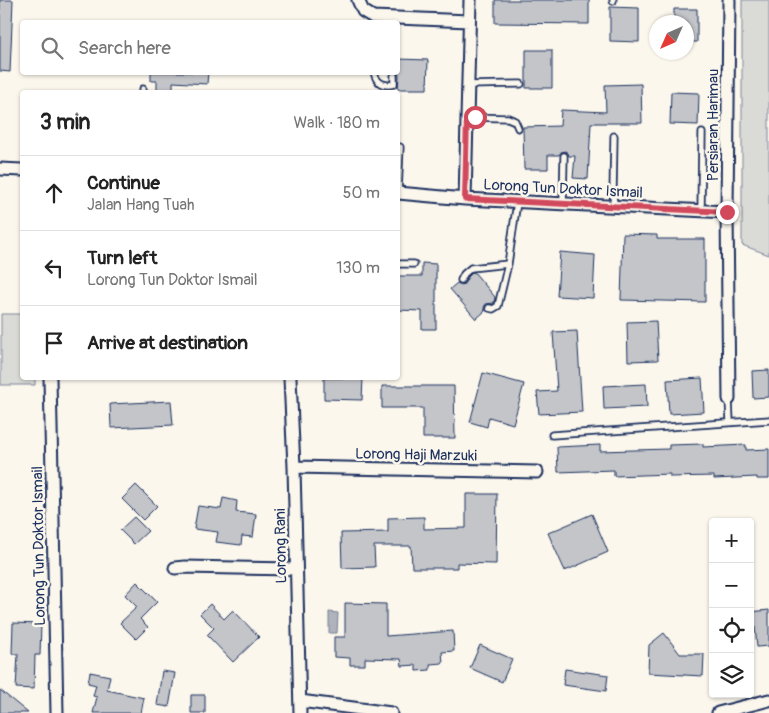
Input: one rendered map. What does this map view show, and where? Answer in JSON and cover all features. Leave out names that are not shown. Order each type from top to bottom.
[{"type":"street","points":[[358,0],[363,11],[373,17],[392,20]]},
{"type":"street","points":[[465,199],[470,0]]},
{"type":"street","name":"Persiaran Harimau","points":[[729,0],[727,212],[729,400]]},
{"type":"street","points":[[400,20],[469,21]]},
{"type":"street","points":[[0,169],[20,170]]},
{"type":"street","name":"Lorong Tun Doktor Ismail","points":[[400,193],[517,202],[727,212]]},
{"type":"street","name":"Lorong Tun Doktor Ismail","points":[[50,380],[57,713]]},
{"type":"street","name":"Lorong Rani","points":[[290,380],[300,713]]},
{"type":"street","name":"Lorong Haji Marzuki","points":[[294,467],[537,472]]},
{"type":"street","points":[[175,568],[296,569]]},
{"type":"street","points":[[300,700],[391,713]]},
{"type":"street","points":[[718,713],[769,700]]},
{"type":"lane","points":[[374,75],[375,79],[383,85],[394,84],[394,76]]},
{"type":"lane","points":[[468,85],[521,84]]},
{"type":"lane","points":[[467,117],[508,118],[515,121],[518,128]]},
{"type":"lane","points":[[700,211],[702,133]]},
{"type":"lane","points":[[614,136],[614,206]]},
{"type":"lane","points":[[563,204],[564,156]]},
{"type":"lane","points":[[489,308],[493,309],[498,306],[508,264],[517,202]]},
{"type":"lane","points":[[400,264],[414,264]]},
{"type":"lane","points":[[461,280],[464,274],[472,268],[508,264]]},
{"type":"lane","points":[[729,400],[730,422]]},
{"type":"lane","points":[[552,435],[769,420]]},
{"type":"shaded area","points":[[742,0],[769,0],[769,255],[742,245]]},
{"type":"shaded area","points":[[1,314],[20,314],[20,380],[35,380],[35,385],[1,385]]},
{"type":"shaded area","points":[[329,612],[338,613],[337,633],[329,633]]},
{"type":"building","points":[[0,0],[13,0],[10,72],[0,71]]},
{"type":"building","points":[[495,0],[589,0],[589,24],[495,23]]},
{"type":"building","points":[[610,7],[639,8],[639,42],[610,41]]},
{"type":"building","points":[[674,9],[697,9],[697,42],[694,42],[694,15],[674,15]]},
{"type":"building","points":[[526,50],[552,50],[552,88],[526,88]]},
{"type":"building","points":[[400,59],[428,60],[427,89],[398,89]]},
{"type":"building","points":[[151,75],[208,75],[207,84],[173,82],[173,90],[157,90],[157,81],[151,81]]},
{"type":"building","points":[[641,84],[642,123],[591,123],[588,179],[573,178],[575,156],[569,156],[565,151],[559,155],[548,155],[548,169],[524,169],[523,127],[560,126],[561,110],[606,112],[605,85]]},
{"type":"building","points":[[671,92],[699,93],[698,125],[670,124]]},
{"type":"building","points":[[623,234],[657,235],[657,239],[705,239],[705,302],[621,300]]},
{"type":"building","points":[[560,252],[595,255],[593,298],[557,296]]},
{"type":"building","points":[[422,263],[436,264],[436,329],[422,329],[422,311],[400,310],[400,276],[422,276]]},
{"type":"building","points":[[473,272],[495,297],[494,303],[486,304],[484,307],[485,311],[476,319],[450,289],[457,283],[464,284]]},
{"type":"building","points":[[656,321],[658,360],[628,361],[627,322]]},
{"type":"building","points":[[577,331],[582,412],[539,414],[537,392],[557,391],[553,332]]},
{"type":"building","points":[[769,370],[769,397],[753,398],[752,371]]},
{"type":"building","points":[[483,373],[524,384],[513,424],[489,417],[487,427],[470,422]]},
{"type":"building","points":[[702,378],[704,412],[669,414],[667,380]]},
{"type":"building","points":[[324,380],[363,380],[362,400],[324,399]]},
{"type":"building","points":[[646,384],[647,407],[604,409],[603,386]]},
{"type":"building","points":[[382,386],[454,386],[455,438],[423,438],[423,408],[382,408]]},
{"type":"building","points":[[171,401],[173,425],[111,428],[110,404]]},
{"type":"building","points":[[703,444],[703,447],[746,445],[746,450],[769,449],[769,479],[757,479],[757,477],[714,479],[714,476],[670,477],[670,474],[614,476],[614,470],[558,472],[557,447],[600,445],[600,451],[669,449],[669,445]]},
{"type":"building","points":[[136,485],[157,506],[143,520],[122,499]]},
{"type":"building","points":[[466,494],[497,494],[496,564],[457,563],[457,568],[412,568],[411,546],[374,546],[375,567],[342,568],[341,533],[388,532],[388,518],[424,517],[424,529],[466,528]]},
{"type":"building","points":[[223,498],[237,501],[236,512],[256,514],[253,537],[242,536],[241,545],[216,542],[218,532],[194,529],[198,506],[221,509]]},
{"type":"building","points":[[592,514],[608,552],[565,571],[548,533]]},
{"type":"building","points":[[134,517],[148,531],[134,544],[120,530]]},
{"type":"building","points":[[137,582],[157,602],[140,619],[148,627],[136,639],[120,623],[137,607],[125,595]]},
{"type":"building","points":[[345,603],[386,604],[386,636],[453,631],[454,651],[442,652],[443,663],[430,664],[430,670],[416,671],[416,665],[402,666],[401,659],[365,658],[365,665],[350,665],[350,658],[334,657],[334,637],[345,637]]},
{"type":"building","points":[[210,604],[224,619],[233,610],[259,637],[233,662],[207,635],[214,628],[200,614]]},
{"type":"building","points":[[769,610],[769,646],[757,647],[754,612]]},
{"type":"building","points":[[13,623],[41,624],[40,655],[35,655],[34,689],[16,688],[18,654],[12,654]]},
{"type":"building","points":[[664,633],[680,654],[704,654],[703,676],[648,673],[649,645]]},
{"type":"building","points":[[480,645],[512,659],[502,682],[470,668]]},
{"type":"building","points":[[565,669],[608,675],[606,691],[563,685]]},
{"type":"building","points":[[162,671],[175,673],[169,707],[157,705]]},
{"type":"building","points":[[90,672],[110,676],[107,690],[144,698],[141,713],[93,713],[97,697],[93,696],[96,685],[88,683]]},
{"type":"building","points":[[0,690],[28,713],[0,713]]},
{"type":"building","points":[[191,695],[205,695],[205,713],[191,713]]},
{"type":"route","points":[[475,117],[467,117],[465,199],[727,212]]}]
